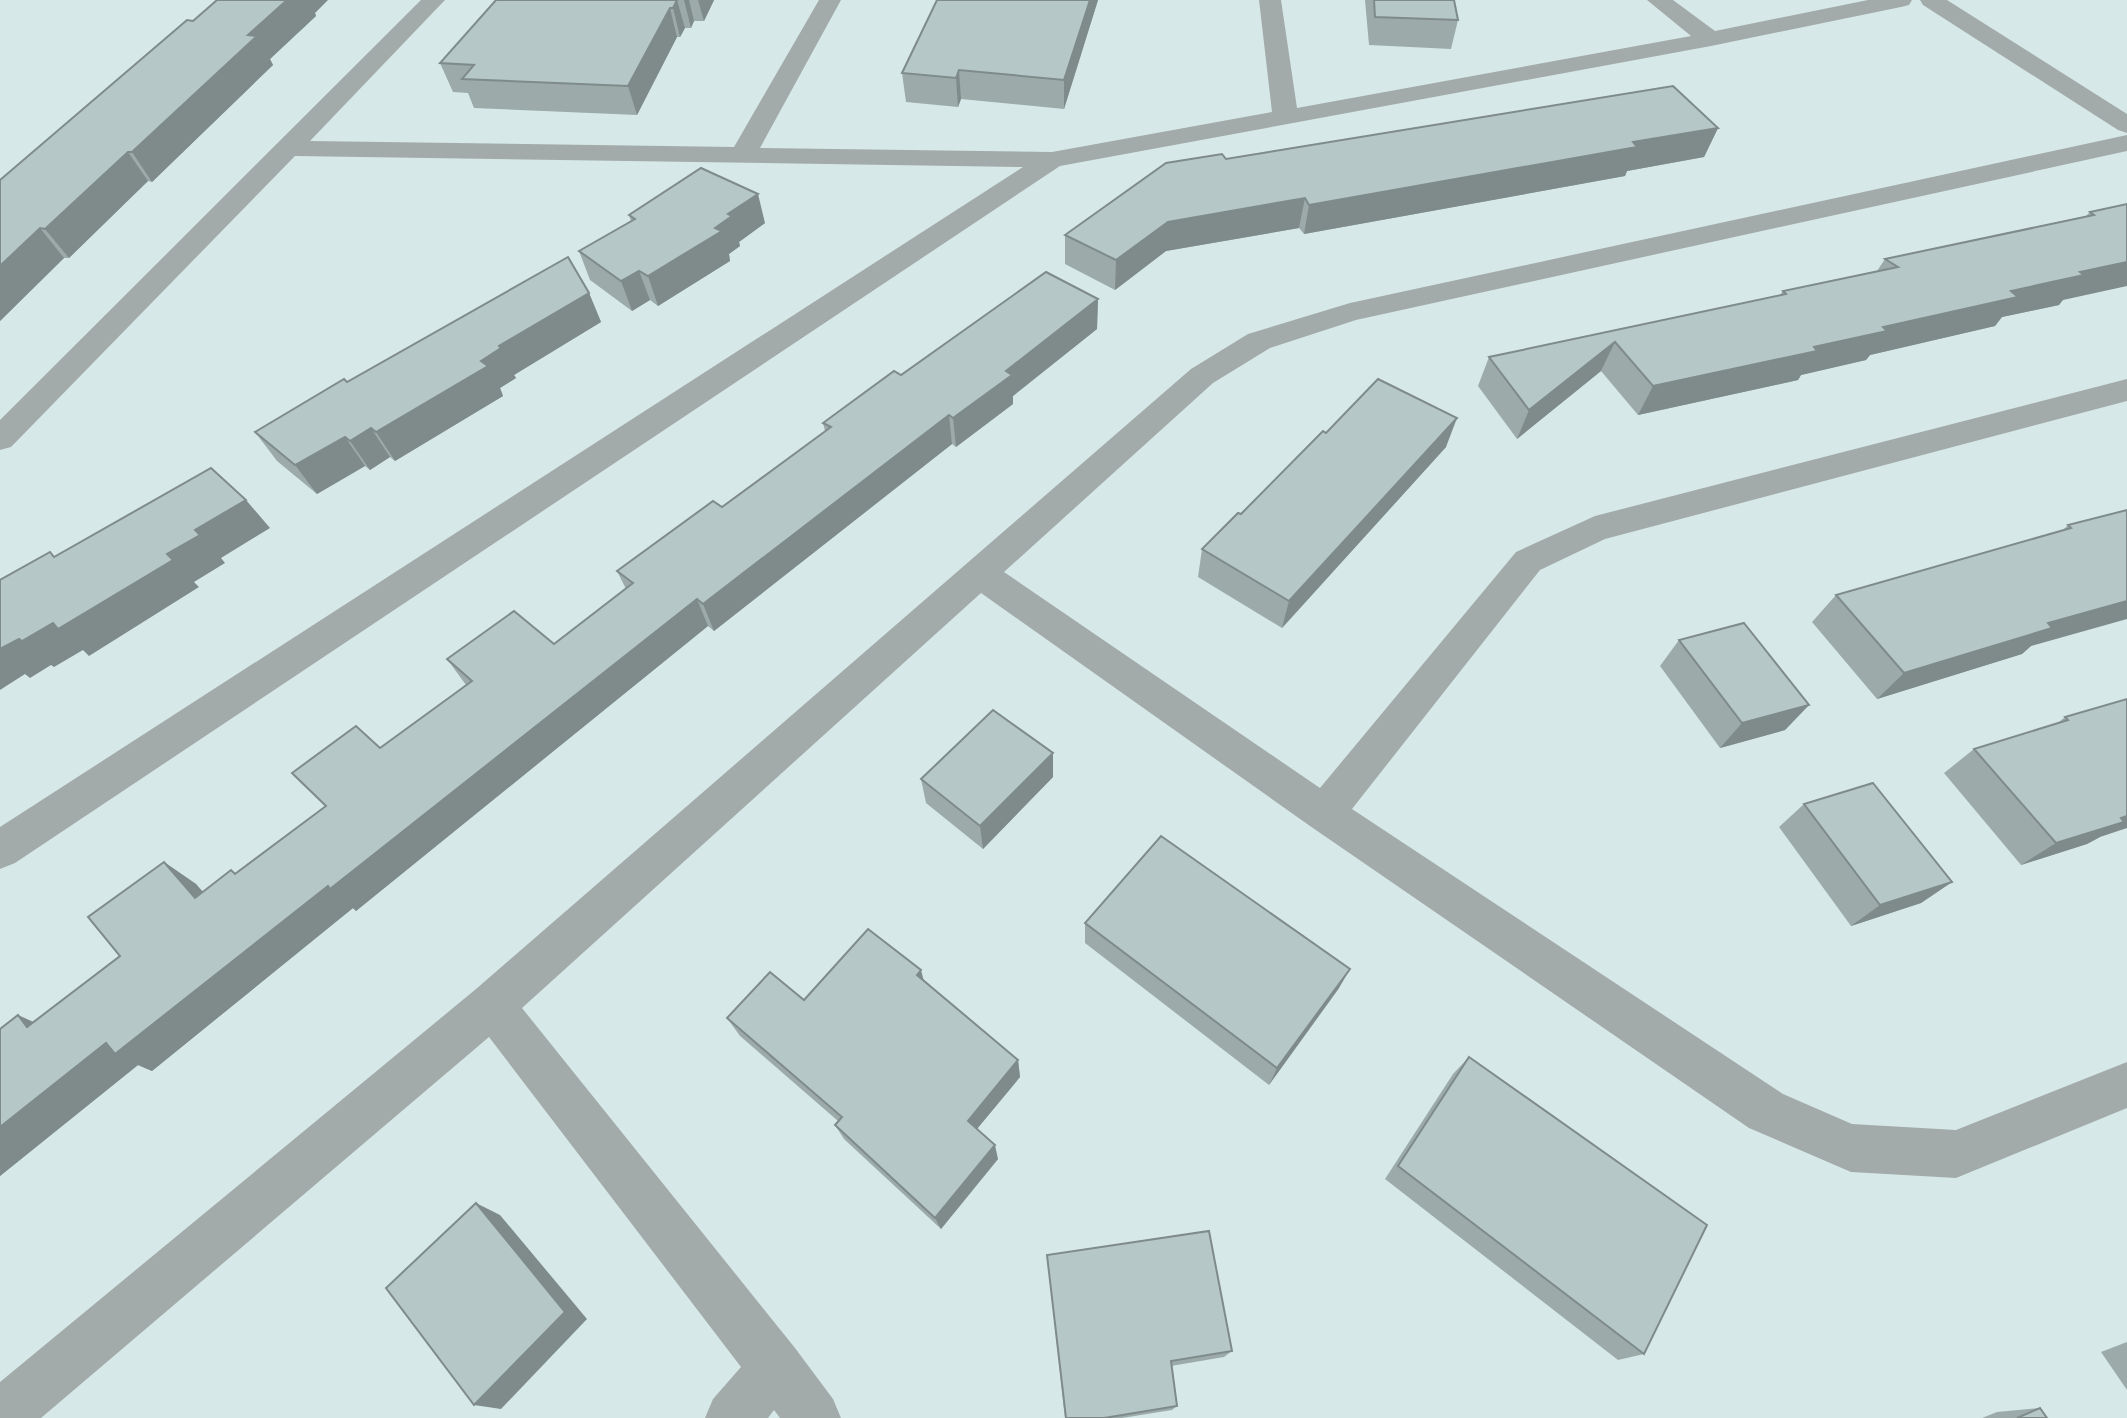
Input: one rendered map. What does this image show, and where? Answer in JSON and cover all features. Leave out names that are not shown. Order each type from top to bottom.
[{"type":"street","points":[[0,439],[434,0]]},
{"type":"street","points":[[744,153],[830,0]]},
{"type":"street","points":[[1270,0],[1285,116]]},
{"type":"street","points":[[1658,0],[1711,39]]},
{"type":"street","points":[[288,148],[744,153],[1052,160],[1711,39],[1901,0]]},
{"type":"street","points":[[1931,0],[2127,125]]},
{"type":"street","points":[[0,1417],[492,1005],[1202,376],[1259,341],[1350,312],[2127,143]]},
{"type":"street","points":[[0,850],[1052,160]]},
{"type":"street","points":[[1324,813],[1528,561],[1595,529],[2127,390]]},
{"type":"street","points":[[980,574],[1324,813],[1766,1111],[1852,1148],[1956,1154],[2127,1085]]},
{"type":"street","points":[[492,1005],[814,1418]]},
{"type":"street","points":[[732,1418],[776,1367]]},
{"type":"building","points":[[217,0],[287,0],[248,35],[257,36],[132,152],[128,152],[45,229],[40,228],[0,266],[0,180],[187,20],[193,21]]},
{"type":"building","points":[[496,0],[677,0],[673,8],[670,8],[628,86],[462,79],[474,65],[440,63]]},
{"type":"building","points":[[937,0],[1090,0],[1064,80],[959,70],[956,78],[902,73]]},
{"type":"building","points":[[1374,0],[1454,0],[1458,20],[1375,17]]},
{"type":"building","points":[[1673,86],[1718,128],[1633,142],[1637,147],[1309,205],[1305,198],[1168,222],[1116,260],[1065,235],[1166,163],[1222,154],[1226,159]]},
{"type":"building","points":[[701,168],[758,194],[728,214],[732,216],[715,228],[722,231],[648,276],[639,271],[621,281],[579,251],[635,219],[629,215]]},
{"type":"building","points":[[2127,204],[2127,262],[2080,272],[2084,275],[2011,291],[2018,297],[1883,327],[1887,331],[1814,347],[1817,351],[1653,386],[1615,342],[1529,410],[1489,357],[1786,294],[1783,291],[1898,267],[1885,259],[2094,215],[2090,212]]},
{"type":"building","points":[[568,257],[589,293],[499,346],[501,348],[481,361],[488,366],[376,432],[371,428],[350,441],[345,437],[295,465],[255,432],[344,379],[347,382]]},
{"type":"building","points":[[1046,272],[1098,299],[1006,371],[1012,375],[953,418],[949,415],[703,604],[697,599],[330,889],[328,886],[115,1054],[106,1043],[0,1127],[0,1029],[18,1015],[27,1027],[120,956],[88,917],[164,862],[195,898],[231,870],[235,874],[326,806],[292,773],[356,726],[380,748],[472,681],[447,659],[514,611],[554,644],[633,583],[617,571],[713,501],[722,507],[831,427],[823,423],[894,371],[901,375]]},
{"type":"building","points":[[1378,379],[1457,418],[1289,601],[1202,549],[1238,513],[1241,514],[1323,431],[1326,433]]},
{"type":"building","points":[[211,468],[246,500],[195,530],[200,535],[167,554],[173,560],[58,629],[53,623],[22,641],[19,639],[0,649],[0,580],[50,552],[54,557]]},
{"type":"building","points":[[2127,510],[2127,601],[2048,623],[2052,628],[1904,673],[1836,595],[2071,528],[2068,525]]},
{"type":"building","points":[[1744,623],[1809,705],[1742,723],[1679,640]]},
{"type":"building","points":[[2127,699],[2127,816],[2121,818],[2124,822],[2056,843],[1974,749],[2068,720],[2065,717]]},
{"type":"building","points":[[993,710],[1053,753],[980,826],[921,779]]},
{"type":"building","points":[[1873,783],[1952,882],[1880,905],[1804,804]]},
{"type":"building","points":[[1161,836],[1350,969],[1277,1068],[1085,923]]},
{"type":"building","points":[[868,929],[921,970],[917,975],[1018,1060],[968,1121],[995,1145],[935,1218],[835,1125],[842,1117],[727,1018],[770,972],[804,1000]]},
{"type":"building","points":[[1469,1057],[1707,1225],[1644,1354],[1398,1166]]},
{"type":"building","points":[[476,1203],[565,1312],[474,1405],[386,1288]]},
{"type":"building","points":[[1209,1231],[1232,1351],[1171,1361],[1177,1406],[1104,1418],[1066,1418],[1047,1255]]},
{"type":"building","points":[[2040,1408],[2047,1418],[2017,1418]]}]
